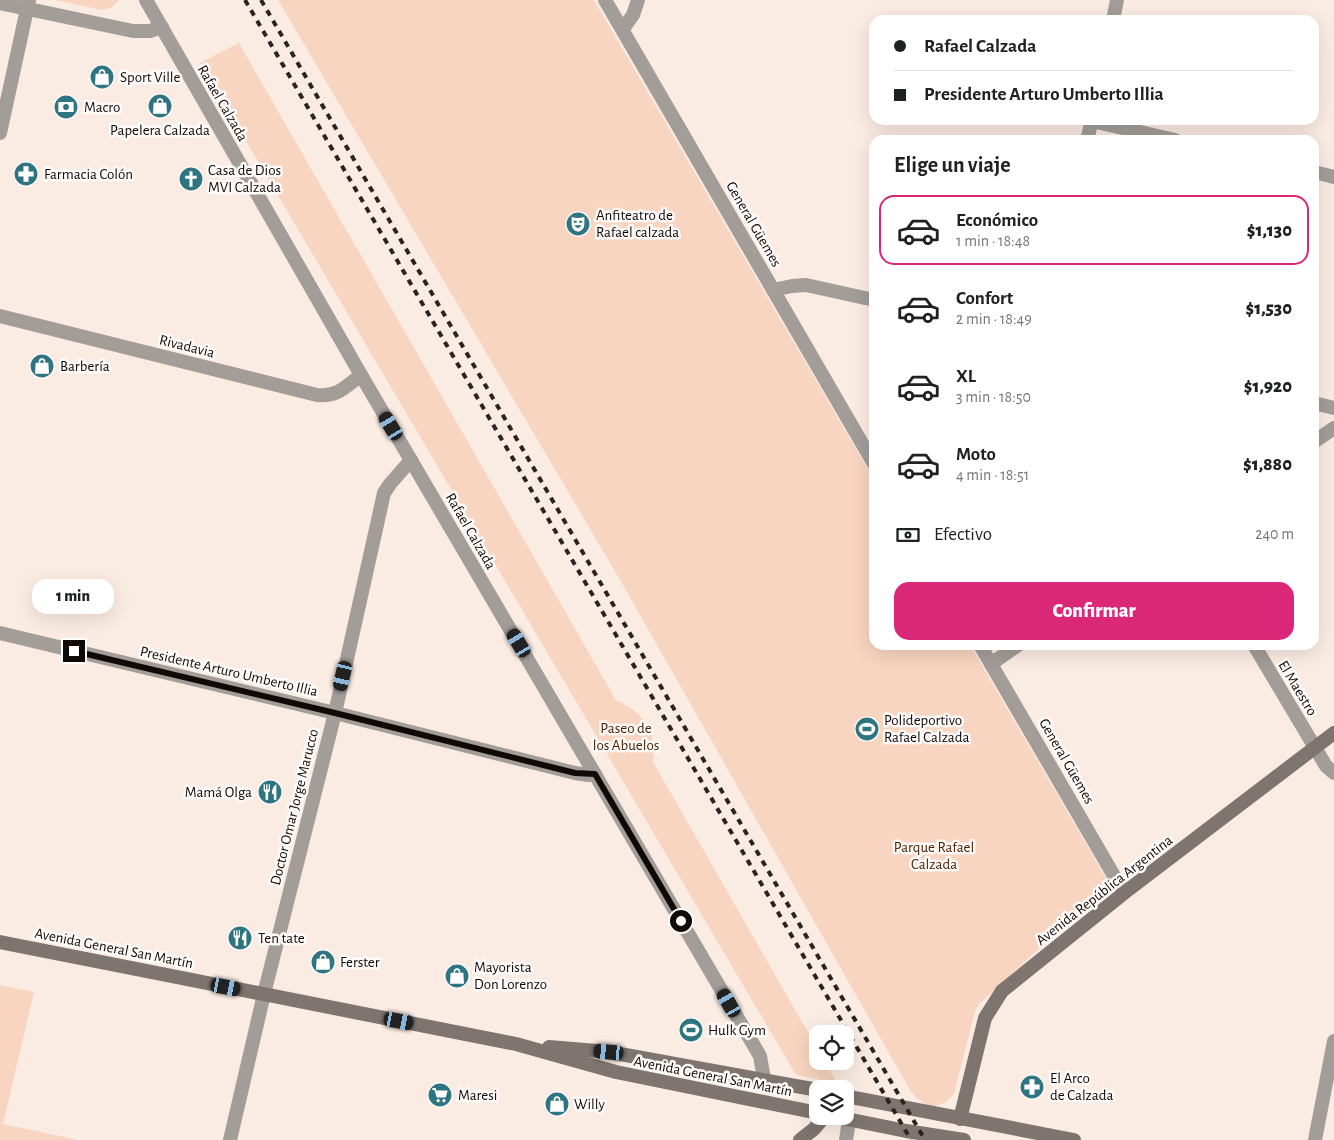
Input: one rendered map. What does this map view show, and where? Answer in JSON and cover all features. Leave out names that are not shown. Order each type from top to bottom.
[{"type":"main road","name":"Avenida República Argentina","points":[[960,1119],[985,1018],[1002,991],[1124,893],[1334,733]]},
{"type":"main road","name":"Avenida General San Martín","points":[[0,942],[516,1044],[616,1072],[809,1111]]},
{"type":"main road","name":"Avenida General San Martín","points":[[516,1044],[609,1052],[809,1088]]},
{"type":"main road","points":[[854,1098],[1074,1140]]},
{"type":"main road","points":[[854,1121],[964,1140]]},
{"type":"main road","points":[[800,1140],[817,1125]]},
{"type":"street","name":"Rafael Calzada","points":[[146,0],[361,375],[760,1056],[764,1079]]},
{"type":"street","name":"General Güemes","points":[[605,0],[869,455]]},
{"type":"street","points":[[623,29],[633,16],[638,0]]},
{"type":"street","points":[[1114,15],[1117,0]]},
{"type":"street","points":[[0,4],[28,5],[133,31],[150,31],[162,27]]},
{"type":"street","points":[[0,133],[28,5]]},
{"type":"street","points":[[1113,125],[1154,135]]},
{"type":"street","points":[[1319,173],[1334,177]]},
{"type":"street","points":[[773,290],[806,285],[869,299]]},
{"type":"street","name":"Rivadavia","points":[[0,316],[317,395],[328,396],[336,394],[361,375]]},
{"type":"street","points":[[1319,404],[1334,408]]},
{"type":"street","points":[[1319,438],[1334,428]]},
{"type":"street","name":"Doctor Omar Jorge Marucco","points":[[230,1140],[264,994],[335,713],[384,493],[411,460]]},
{"type":"street","name":"Presidente Arturo Umberto Illia","points":[[0,633],[335,713],[575,773],[595,774]]},
{"type":"street","name":"General Güemes","points":[[983,650],[1124,893]]},
{"type":"street","points":[[991,664],[1011,650]]},
{"type":"street","name":"El Maestro","points":[[1257,650],[1315,748]]},
{"type":"street","points":[[1315,748],[1326,766],[1334,773]]},
{"type":"street","points":[[1315,1140],[1334,1042]]},
{"type":"street","points":[[846,1140],[848,1125]]},
{"type":"green space","points":[[54,0],[119,0],[111,8],[102,10]]},
{"type":"green space","name":"Parque Rafael Calzada","points":[[278,0],[594,0],[869,471],[869,650],[973,650],[1106,878],[1105,884],[1095,897],[979,1004],[975,1011],[954,1094],[942,1104],[931,1106],[926,1104],[910,1090],[616,573]]},
{"type":"green space","name":"Paseo de los Abuelos","points":[[239,43],[616,700],[634,711],[646,724],[653,741],[653,762],[809,1034],[809,1070],[830,1070],[835,1080],[822,1080],[796,1075],[200,63]]},
{"type":"green space","points":[[0,985],[34,992],[3,1124],[78,1140],[0,1140]]},
{"type":"railway","points":[[245,0],[911,1140]]},
{"type":"railway","points":[[261,0],[925,1140]]},
{"type":"place","name":"Sport Ville","points":[[102,77]]},
{"type":"place","name":"Papelera Calzada","points":[[160,106]]},
{"type":"place","name":"Macro","points":[[66,107]]},
{"type":"place","name":"Farmacia Colón","points":[[26,174]]},
{"type":"place","name":"Casa de Dios MVI Calzada","points":[[191,179]]},
{"type":"place","name":"Anfiteatro de Rafael calzada","points":[[578,224]]},
{"type":"place","name":"Barbería","points":[[42,366]]},
{"type":"place","name":"Polideportivo Rafael Calzada","points":[[867,729]]},
{"type":"place","name":"Mamá Olga","points":[[270,792]]},
{"type":"place","name":"Ten tate","points":[[240,938]]},
{"type":"place","name":"Ferster","points":[[323,962]]},
{"type":"place","name":"Mayorista Don Lorenzo","points":[[457,976]]},
{"type":"place","name":"Hulk Gym","points":[[691,1030]]},
{"type":"place","name":"El Arco de Calzada","points":[[1032,1087]]},
{"type":"place","name":"Maresi","points":[[440,1095]]},
{"type":"place","name":"Willy","points":[[557,1104]]},
{"type":"route","points":[[74,651],[335,713],[575,773],[595,774],[681,921]]}]
